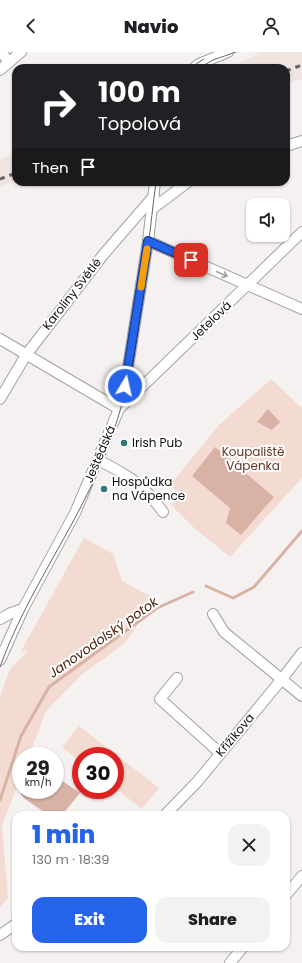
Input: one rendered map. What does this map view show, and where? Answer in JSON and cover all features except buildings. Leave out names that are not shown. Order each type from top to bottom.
[{"type":"street","points":[[1,52],[9,62]]},
{"type":"street","points":[[0,70],[21,52]]},
{"type":"street","points":[[199,64],[228,52]]},
{"type":"street","points":[[290,145],[302,141]]},
{"type":"street","name":"Ještědská","points":[[0,660],[23,610],[75,514],[119,409],[125,386],[148,241],[155,186]]},
{"type":"street","points":[[152,209],[183,186]]},
{"type":"street","name":"Karoliny Světlé","points":[[0,399],[26,355],[103,255],[154,196]]},
{"type":"street","name":"Jetelová","points":[[119,409],[248,286],[302,232]]},
{"type":"street","points":[[148,241],[302,309]]},
{"type":"street","points":[[0,339],[119,409]]},
{"type":"street","points":[[98,460],[130,477],[143,487],[163,512]]},
{"type":"street","points":[[0,619],[11,613],[23,610]]},
{"type":"street","points":[[213,614],[224,632],[302,696]]},
{"type":"street","name":"Křižíkova","points":[[169,811],[197,782],[302,653]]},
{"type":"street","points":[[177,678],[160,699],[220,752]]},
{"type":"street","points":[[290,890],[302,876]]},
{"type":"street","points":[[0,935],[12,927]]},
{"type":"street","points":[[230,963],[240,951]]},
{"type":"shaded area","points":[[260,52],[302,52],[302,79],[290,83],[290,64],[238,64]]},
{"type":"shaded area","points":[[12,154],[12,182],[0,187],[0,159]]},
{"type":"shaded area","points":[[268,409],[280,422],[272,430],[257,422]]},
{"type":"shaded area","points":[[215,447],[274,497],[241,535],[226,523],[230,508],[192,476]]},
{"type":"shaded area","points":[[64,782],[72,788],[72,799],[75,799],[65,811],[43,811],[25,799],[64,799]]},
{"type":"green space","name":"Koupaliště Vápenka","points":[[271,379],[302,408],[302,478],[230,557],[193,527],[171,505],[180,494],[170,485],[219,425]]},
{"type":"green space","points":[[84,538],[113,554],[122,581],[155,599],[125,643],[81,675],[46,711],[32,747],[12,747],[12,799],[2,825],[8,898],[0,907],[0,696],[10,669],[28,651],[21,651]]},
{"type":"green space","points":[[79,726],[106,747],[72,747],[72,755],[64,747],[62,747]]},
{"type":"green space","points":[[124,761],[159,788],[142,809],[124,795]]},
{"type":"waterway","name":"Janovodolský potok","points":[[206,586],[233,598],[254,587],[302,531]]},
{"type":"waterway","name":"Janovodolský potok","points":[[0,800],[21,736],[49,687],[157,608],[193,592]]},
{"type":"tram line","points":[[206,64],[236,52]]},
{"type":"tram line","points":[[196,64],[204,59]]},
{"type":"tram line","points":[[0,667],[24,612],[94,480],[117,420],[134,353],[144,285],[156,186]]},
{"type":"railway","points":[[290,70],[302,65]]},
{"type":"railway","points":[[0,179],[12,174]]},
{"type":"slow traffic","points":[[141,287],[147,249]]},
{"type":"place","name":"Irish Pub","points":[[124,443]]},
{"type":"place","name":"Hospůdka na Vápence","points":[[104,489]]},
{"type":"route","points":[[125,386],[148,241],[191,260]]}]
